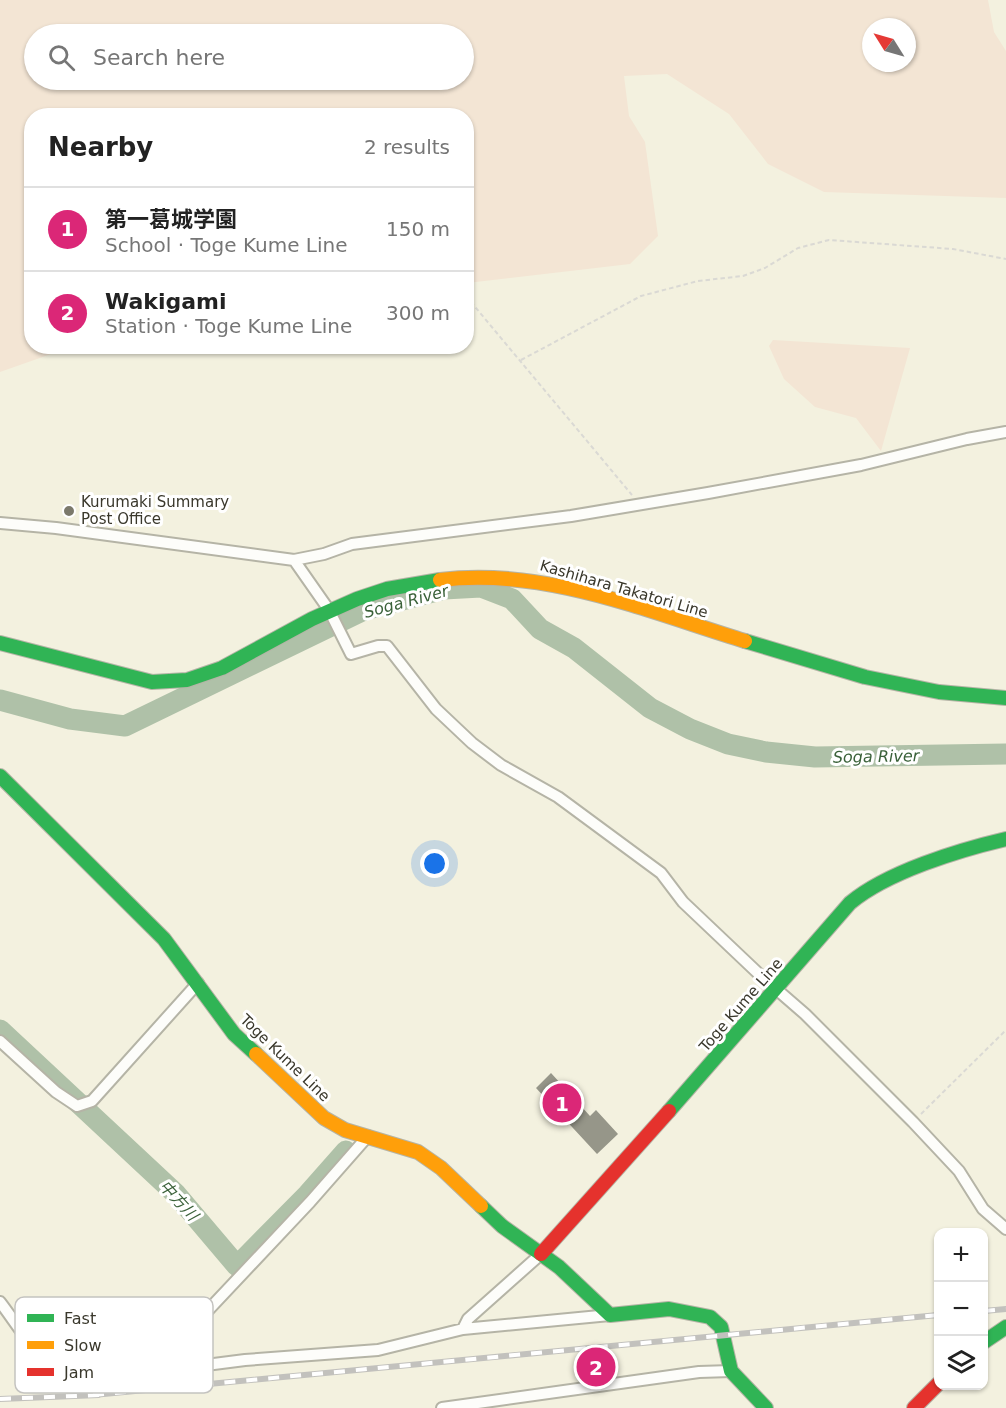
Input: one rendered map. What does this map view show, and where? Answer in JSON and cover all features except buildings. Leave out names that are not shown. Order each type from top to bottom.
[{"type":"main road","name":"Kashihara Takatori Line","points":[[0,643],[152,682],[175,682],[205,676],[329,610],[387,590],[435,580],[487,576],[539,580],[865,678],[939,692],[1006,698]]},
{"type":"main road","name":"Toge Kume Line","points":[[0,776],[157,932],[198,982],[234,1034],[324,1118],[345,1130],[418,1152],[441,1168],[502,1226],[559,1267],[610,1315]]},
{"type":"main road","name":"Toge Kume Line","points":[[541,1254],[777,990],[850,903],[868,888],[970,847],[1006,839]]},
{"type":"main road","points":[[610,1315],[669,1309],[711,1317],[721,1327],[731,1371],[766,1408]]},
{"type":"main road","points":[[988,1339],[1006,1327]]},
{"type":"main road","points":[[914,1408],[934,1389]]},
{"type":"street","points":[[0,523],[56,528],[294,560],[324,554],[352,544],[571,516],[861,465],[967,439],[1006,432]]},
{"type":"street","points":[[294,560],[329,610],[351,654],[378,646],[387,646],[436,709],[472,743],[501,765],[558,796],[632,854],[661,873],[683,902],[805,1014],[913,1122],[959,1171],[983,1209],[1006,1229]]},
{"type":"street","points":[[0,1041],[56,1092],[76,1106],[92,1101],[198,982]]},
{"type":"street","points":[[213,1305],[310,1202],[368,1136]]},
{"type":"street","points":[[463,1329],[468,1319],[541,1254]]},
{"type":"street","points":[[0,1302],[15,1322]]},
{"type":"street","points":[[213,1364],[378,1350],[463,1329],[610,1315]]},
{"type":"street","points":[[442,1408],[699,1372],[731,1371]]},
{"type":"path","points":[[521,360],[641,296],[698,281],[743,276],[765,268],[798,248],[829,240],[953,249],[1006,259]]},
{"type":"path","points":[[474,305],[640,504]]},
{"type":"path","points":[[913,1122],[1006,1030]]},
{"type":"shaded area","points":[[0,0],[988,0],[994,32],[1006,51],[1006,198],[824,192],[768,164],[729,114],[667,74],[624,76],[629,116],[645,142],[658,236],[630,264],[474,282],[474,108],[24,108],[24,354],[51,354],[0,372]]},
{"type":"shaded area","points":[[773,340],[910,348],[881,451],[856,418],[815,407],[784,379],[769,346]]},
{"type":"waterway","name":"Soga River","points":[[0,700],[70,719],[125,726],[364,610],[444,589],[481,587],[512,599],[540,629],[574,648],[650,708],[690,729],[728,744],[766,752],[815,757],[1006,754]]},
{"type":"waterway","name":"中方川","points":[[0,1030],[176,1194],[237,1266],[308,1194],[346,1151]]},
{"type":"railway","points":[[988,1311],[1006,1309]]},
{"type":"railway","points":[[213,1384],[934,1315]]},
{"type":"railway","points":[[93,1395],[114,1393]]},
{"type":"railway","points":[[0,1399],[99,1395]]},
{"type":"traffic: fast","points":[[0,643],[152,682],[187,680],[222,668],[312,619],[357,599],[387,589],[440,580]]},
{"type":"traffic: fast","points":[[745,641],[865,677],[939,692],[1006,698]]},
{"type":"traffic: fast","points":[[0,776],[164,939],[234,1034],[256,1054]]},
{"type":"traffic: fast","points":[[669,1111],[850,903],[883,881],[903,872],[967,849],[1006,839]]},
{"type":"traffic: fast","points":[[481,1206],[502,1226],[559,1267],[610,1315],[669,1309],[710,1317],[721,1327],[731,1371],[766,1408]]},
{"type":"traffic: fast","points":[[988,1339],[1006,1327]]},
{"type":"traffic: slow","points":[[440,580],[479,578],[518,580],[556,586],[633,605],[745,641]]},
{"type":"traffic: slow","points":[[256,1054],[324,1118],[345,1130],[418,1152],[441,1168],[481,1206]]},
{"type":"traffic: jam","points":[[541,1254],[669,1111]]},
{"type":"traffic: jam","points":[[914,1408],[934,1388]]},
{"type":"place","name":"Kurumaki Summary Post Office","points":[[69,511]]},
{"type":"place","name":"第一葛城学園","points":[[562,1103]]},
{"type":"place","name":"Wakigami","points":[[596,1367]]}]
